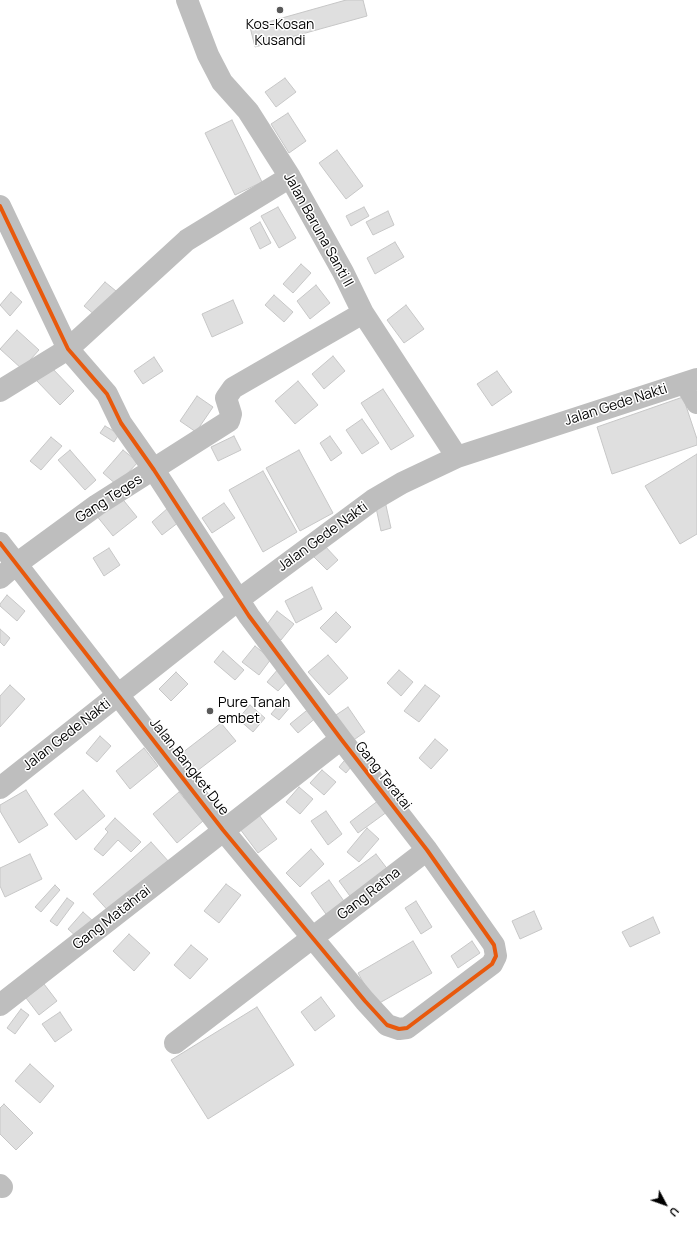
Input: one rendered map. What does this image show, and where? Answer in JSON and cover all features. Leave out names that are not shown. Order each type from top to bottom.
[{"type":"street","name":"Jalan Baruna Santi II","points":[[187,0],[208,55],[222,82],[248,111],[290,177],[343,272],[363,313],[457,457]]},
{"type":"street","points":[[0,391],[68,349],[187,240],[290,177]]},
{"type":"street","name":"Gang Teratai","points":[[0,206],[68,349],[107,394],[121,423],[154,470],[238,600],[341,739],[427,850],[494,945],[496,956],[488,968]]},
{"type":"street","name":"Gang Teges","points":[[8,571],[97,505],[229,421],[231,414],[226,398],[233,388],[363,313]]},
{"type":"street","points":[[691,381],[697,403]]},
{"type":"street","name":"Jalan Gede Nakti","points":[[0,788],[238,600],[373,500],[402,483],[457,457],[691,381]]},
{"type":"street","name":"Jalan Bangket Due","points":[[0,543],[8,571],[118,694],[223,830],[365,1001],[387,1024],[399,1029],[407,1028],[488,968]]},
{"type":"street","name":"Gang Matahrai","points":[[0,1005],[341,739]]},
{"type":"street","name":"Gang Ratna","points":[[175,1043],[427,850]]},
{"type":"building","points":[[346,0],[363,0],[367,16],[255,47],[250,27]]},
{"type":"building","points":[[285,78],[296,92],[276,107],[265,92]]},
{"type":"building","points":[[288,113],[306,141],[289,153],[271,124]]},
{"type":"building","points":[[232,120],[262,182],[235,195],[205,133]]},
{"type":"building","points":[[337,150],[363,186],[346,199],[319,163]]},
{"type":"building","points":[[278,207],[296,238],[279,248],[261,216]]},
{"type":"building","points":[[364,207],[369,216],[351,226],[346,216]]},
{"type":"building","points":[[388,211],[394,225],[373,235],[366,222]]},
{"type":"building","points":[[260,222],[271,243],[260,249],[250,228]]},
{"type":"building","points":[[395,242],[404,257],[375,274],[367,258]]},
{"type":"building","points":[[301,264],[311,273],[293,293],[283,284]]},
{"type":"building","points":[[105,282],[116,291],[95,315],[84,306]]},
{"type":"building","points":[[316,285],[330,303],[310,319],[297,301]]},
{"type":"building","points":[[11,292],[22,302],[10,316],[0,305]]},
{"type":"building","points":[[274,295],[293,312],[284,322],[265,305]]},
{"type":"building","points":[[233,300],[243,323],[212,337],[202,314]]},
{"type":"building","points":[[406,305],[424,329],[404,343],[387,320]]},
{"type":"building","points":[[17,330],[39,350],[22,369],[0,349]]},
{"type":"building","points":[[333,356],[345,371],[324,389],[312,374]]},
{"type":"building","points":[[154,357],[163,371],[143,384],[134,371]]},
{"type":"building","points":[[51,367],[74,391],[60,405],[36,380]]},
{"type":"building","points":[[497,371],[512,392],[492,406],[477,384]]},
{"type":"building","points":[[298,381],[318,405],[295,424],[275,401]]},
{"type":"building","points":[[383,389],[414,436],[391,450],[361,403]]},
{"type":"building","points":[[197,396],[213,407],[196,432],[180,421]]},
{"type":"building","points":[[683,397],[697,439],[697,445],[612,474],[597,427]]},
{"type":"building","points":[[362,419],[379,443],[362,454],[346,430]]},
{"type":"building","points":[[105,426],[119,434],[114,442],[100,433]]},
{"type":"building","points":[[234,436],[241,450],[218,461],[211,447]]},
{"type":"building","points":[[330,436],[342,453],[331,461],[320,443]]},
{"type":"building","points":[[51,437],[62,446],[41,470],[30,461]]},
{"type":"building","points":[[70,450],[96,480],[85,490],[58,460]]},
{"type":"building","points":[[123,450],[138,462],[117,485],[103,473]]},
{"type":"building","points":[[299,450],[333,513],[300,531],[266,468]]},
{"type":"building","points":[[697,454],[697,534],[680,544],[645,486]]},
{"type":"building","points":[[263,471],[297,532],[263,552],[229,490]]},
{"type":"building","points":[[120,496],[137,517],[113,536],[96,515]]},
{"type":"building","points":[[385,501],[391,528],[381,531],[375,503]]},
{"type":"building","points":[[224,503],[235,518],[212,533],[202,518]]},
{"type":"building","points":[[168,508],[179,522],[162,535],[152,522]]},
{"type":"building","points":[[324,545],[338,560],[327,570],[312,555]]},
{"type":"building","points":[[109,548],[120,565],[104,576],[93,558]]},
{"type":"building","points":[[312,587],[322,609],[296,623],[285,601]]},
{"type":"building","points":[[7,595],[25,611],[17,621],[0,606]]},
{"type":"building","points":[[277,611],[294,624],[281,640],[265,627]]},
{"type":"building","points":[[336,612],[351,627],[336,643],[320,628]]},
{"type":"building","points":[[0,629],[10,638],[4,646],[0,642]]},
{"type":"building","points":[[255,646],[271,659],[259,675],[242,662]]},
{"type":"building","points":[[223,651],[244,670],[235,680],[214,662]]},
{"type":"building","points":[[328,655],[348,678],[329,695],[308,672]]},
{"type":"building","points":[[279,668],[290,678],[278,691],[267,682]]},
{"type":"building","points":[[399,670],[413,682],[401,696],[387,683]]},
{"type":"building","points":[[176,672],[188,684],[171,701],[159,689]]},
{"type":"building","points":[[10,685],[25,699],[0,727],[0,696]]},
{"type":"building","points":[[425,685],[440,696],[419,722],[404,711]]},
{"type":"building","points":[[283,700],[291,706],[279,720],[271,714]]},
{"type":"building","points":[[250,705],[265,718],[253,732],[238,719]]},
{"type":"building","points":[[311,707],[318,716],[298,733],[290,724]]},
{"type":"building","points":[[348,707],[365,732],[348,744],[330,719]]},
{"type":"building","points":[[221,723],[236,741],[197,771],[182,753]]},
{"type":"building","points":[[100,736],[111,746],[97,762],[86,753]]},
{"type":"building","points":[[435,739],[448,750],[431,769],[419,758]]},
{"type":"building","points":[[144,748],[158,766],[130,789],[116,771]]},
{"type":"building","points":[[349,755],[356,761],[346,773],[339,767]]},
{"type":"building","points":[[322,770],[336,782],[324,795],[310,783]]},
{"type":"building","points":[[299,787],[313,799],[300,814],[286,802]]},
{"type":"building","points":[[26,790],[48,825],[19,843],[0,811],[0,805]]},
{"type":"building","points":[[83,790],[105,816],[76,840],[54,814]]},
{"type":"building","points":[[179,792],[203,821],[177,843],[153,814]]},
{"type":"building","points":[[383,797],[391,809],[358,833],[350,822]]},
{"type":"building","points":[[326,811],[342,834],[328,845],[311,821]]},
{"type":"building","points":[[259,815],[277,839],[258,853],[240,829]]},
{"type":"building","points":[[115,818],[141,842],[131,852],[118,840],[103,856],[94,849],[108,832],[105,829]]},
{"type":"building","points":[[367,828],[379,839],[359,862],[347,852]]},
{"type":"building","points":[[151,842],[170,863],[112,915],[93,894]]},
{"type":"building","points":[[311,849],[324,864],[300,887],[286,873]]},
{"type":"building","points":[[30,854],[42,879],[5,897],[0,886],[0,868]]},
{"type":"building","points":[[376,854],[392,875],[355,903],[339,881]]},
{"type":"building","points":[[329,880],[346,904],[328,917],[311,893]]},
{"type":"building","points":[[226,884],[241,895],[219,923],[204,911]]},
{"type":"building","points":[[55,885],[60,890],[41,912],[35,907]]},
{"type":"building","points":[[67,898],[74,903],[57,926],[50,921]]},
{"type":"building","points":[[416,901],[432,927],[421,934],[405,908]]},
{"type":"building","points":[[534,911],[542,929],[520,939],[512,921]]},
{"type":"building","points":[[83,912],[93,921],[78,938],[68,929]]},
{"type":"building","points":[[653,917],[660,933],[630,947],[622,932]]},
{"type":"building","points":[[129,934],[150,953],[134,971],[113,951]]},
{"type":"building","points":[[413,941],[432,973],[376,1005],[358,973]]},
{"type":"building","points":[[472,941],[480,953],[458,968],[451,956]]},
{"type":"building","points":[[191,945],[208,959],[190,979],[174,965]]},
{"type":"building","points":[[44,984],[57,1001],[39,1015],[26,998]]},
{"type":"building","points":[[321,997],[335,1016],[315,1031],[301,1012]]},
{"type":"building","points":[[257,1007],[294,1065],[208,1119],[171,1060]]},
{"type":"building","points":[[21,1009],[29,1015],[15,1034],[7,1028]]},
{"type":"building","points":[[60,1012],[72,1030],[55,1042],[42,1024]]},
{"type":"building","points":[[30,1064],[54,1086],[40,1103],[15,1081]]},
{"type":"building","points":[[4,1104],[33,1133],[16,1150],[0,1134],[0,1108]]},
{"type":"cycle path","points":[[0,206],[68,349],[107,394],[121,423],[154,470],[249,616],[341,739],[427,850],[494,945],[496,956],[492,964],[407,1028],[399,1029],[387,1025],[365,1001],[223,830],[0,543]]},
{"type":"place","name":"Kos-Kosan Kusandi","points":[[280,10]]},
{"type":"place","name":"Pure Tanah embet","points":[[210,711]]}]
